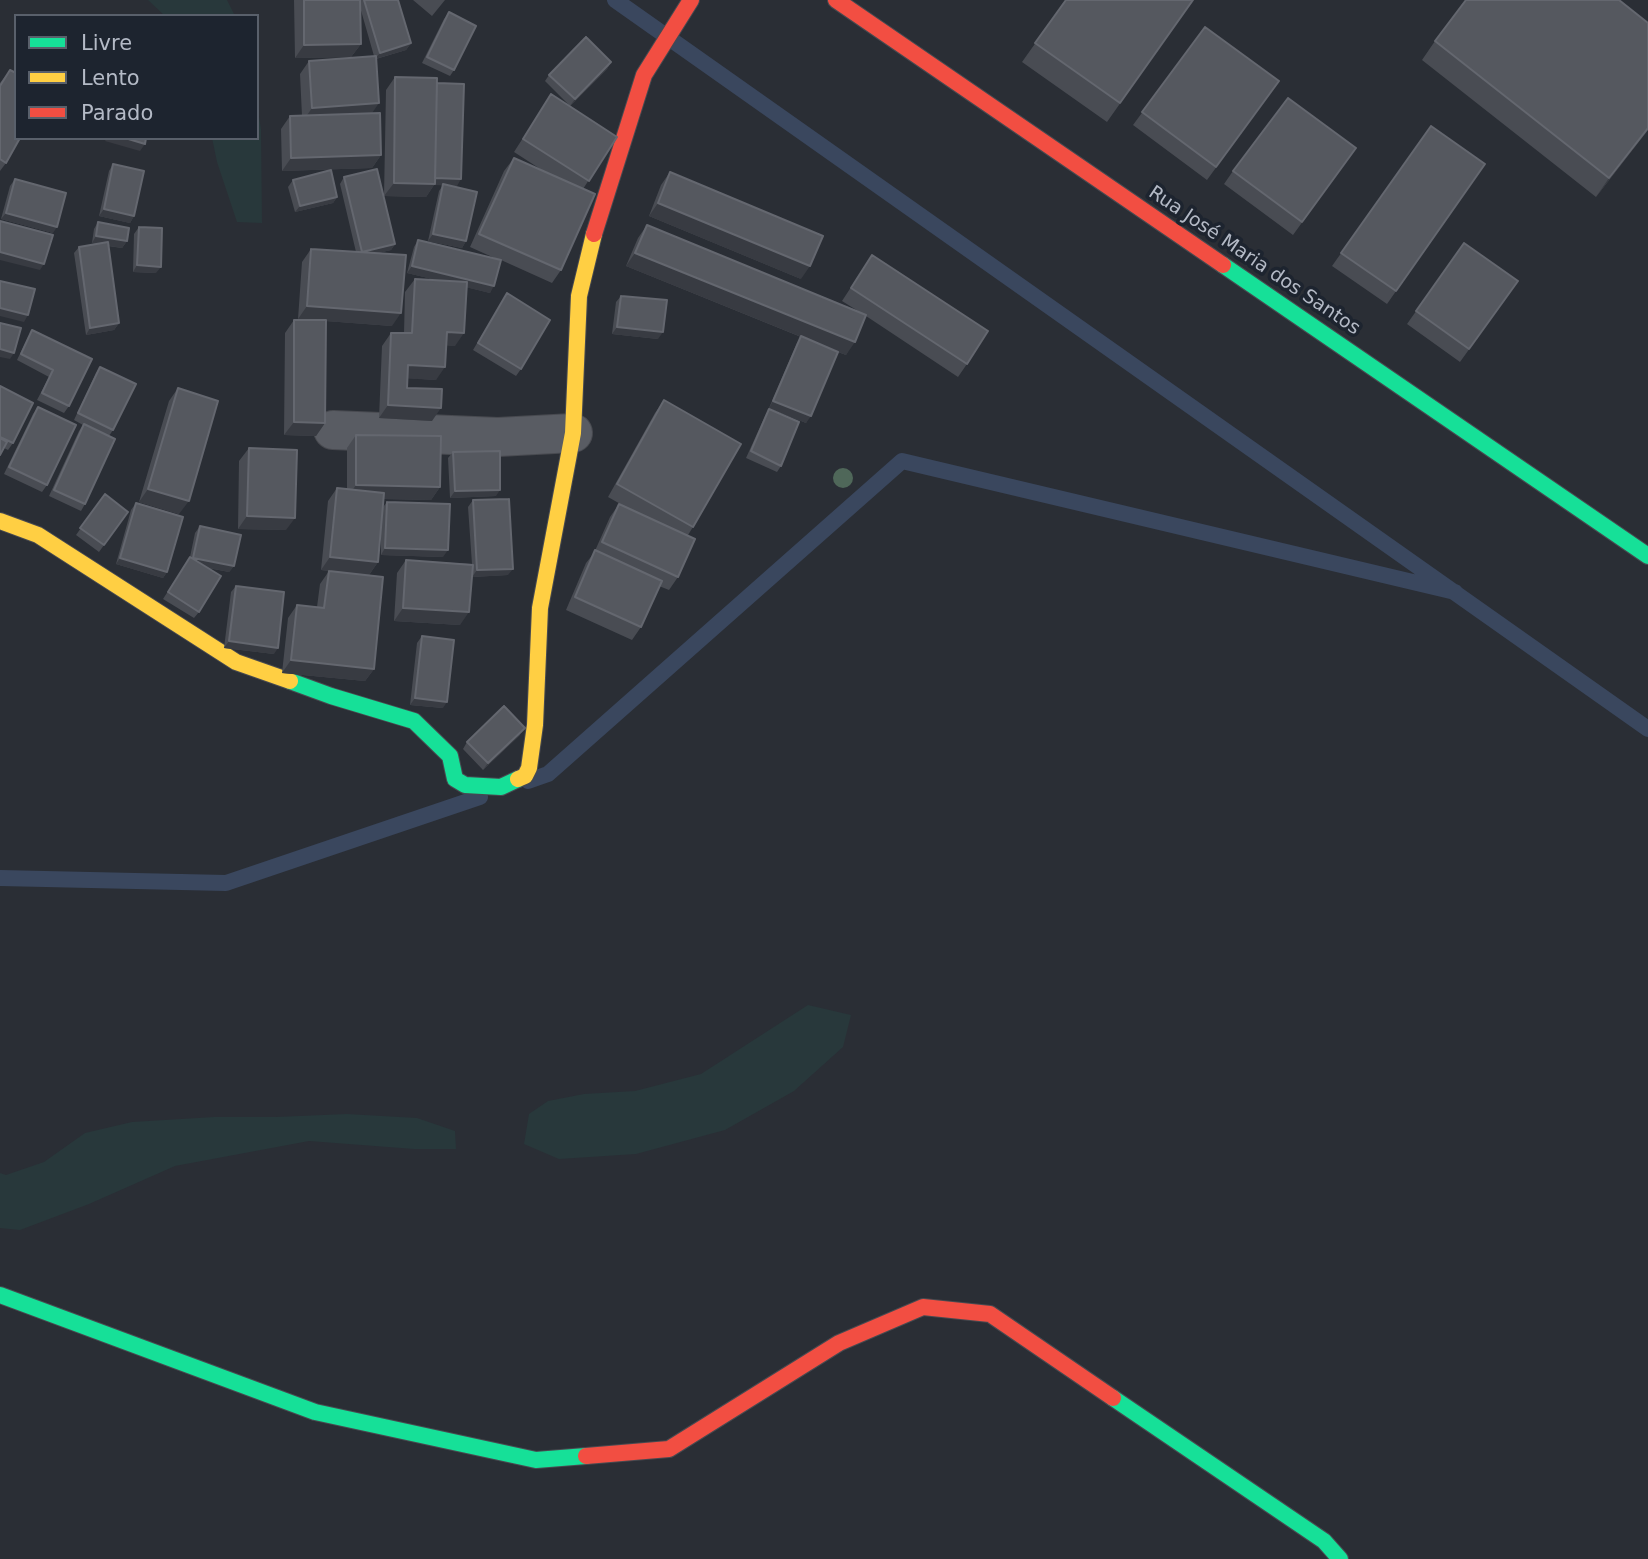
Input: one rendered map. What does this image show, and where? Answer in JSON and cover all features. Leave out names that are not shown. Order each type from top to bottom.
[{"type":"street","name":"Rua José Maria dos Santos","points":[[836,0],[1648,556]]},
{"type":"street","points":[[0,521],[38,535],[236,662],[331,696],[414,720],[450,756],[455,779],[466,785],[500,787],[524,776],[529,768],[535,725],[540,608],[573,433],[579,296],[598,220],[644,75],[689,3]]},
{"type":"street","points":[[333,430],[498,437],[573,433]]},
{"type":"street","points":[[0,1295],[314,1412],[536,1461],[669,1449],[839,1343],[923,1307],[990,1314],[1324,1541],[1340,1559]]},
{"type":"shaded area","points":[[148,0],[227,0],[234,14],[163,14]]},
{"type":"shaded area","points":[[259,116],[262,223],[237,222],[212,140],[259,140]]},
{"type":"shaded area","points":[[808,1005],[851,1015],[843,1047],[794,1091],[725,1130],[636,1154],[559,1159],[524,1144],[529,1114],[548,1101],[584,1094],[635,1091],[701,1074]]},
{"type":"shaded area","points":[[347,1114],[417,1118],[455,1131],[456,1149],[414,1149],[309,1141],[175,1166],[89,1204],[20,1230],[0,1228],[0,1173],[6,1175],[44,1162],[85,1133],[132,1122]]},
{"type":"building","points":[[304,0],[360,0],[361,44],[304,45]]},
{"type":"building","points":[[364,0],[398,0],[411,43],[380,53]]},
{"type":"building","points":[[1066,0],[1193,0],[1120,103],[1035,43]]},
{"type":"building","points":[[1466,0],[1619,0],[1648,23],[1648,128],[1609,178],[1435,41]]},
{"type":"building","points":[[449,12],[476,26],[454,70],[427,57]]},
{"type":"building","points":[[1205,27],[1279,81],[1216,167],[1142,112]]},
{"type":"building","points":[[586,37],[611,62],[575,99],[549,75]]},
{"type":"building","points":[[376,56],[379,103],[312,108],[309,61]]},
{"type":"building","points":[[10,70],[14,72],[14,140],[19,140],[6,163],[0,159],[0,86]]},
{"type":"building","points":[[395,77],[437,78],[435,184],[394,183]]},
{"type":"building","points":[[437,83],[464,84],[461,179],[435,178]]},
{"type":"building","points":[[551,94],[617,137],[589,181],[523,139]]},
{"type":"building","points":[[1288,98],[1356,148],[1302,222],[1233,171]]},
{"type":"building","points":[[380,113],[381,155],[291,158],[290,116]]},
{"type":"building","points":[[1431,126],[1485,164],[1396,291],[1341,253]]},
{"type":"building","points":[[514,158],[595,194],[561,270],[479,234]]},
{"type":"building","points":[[113,164],[144,171],[134,216],[104,209]]},
{"type":"building","points":[[377,169],[395,244],[362,252],[344,177]]},
{"type":"building","points":[[331,170],[337,197],[300,206],[293,180]]},
{"type":"building","points":[[670,172],[823,236],[810,266],[658,203]]},
{"type":"building","points":[[15,179],[66,193],[57,227],[6,213]]},
{"type":"building","points":[[443,184],[477,192],[466,241],[433,234]]},
{"type":"building","points":[[0,221],[53,235],[44,264],[0,252]]},
{"type":"building","points":[[98,222],[129,228],[127,241],[96,236]]},
{"type":"building","points":[[647,225],[866,315],[855,342],[635,253]]},
{"type":"building","points":[[139,227],[162,228],[161,267],[137,265]]},
{"type":"building","points":[[418,240],[501,260],[494,286],[412,266]]},
{"type":"building","points":[[108,242],[119,323],[90,328],[79,247]]},
{"type":"building","points":[[1464,243],[1518,281],[1469,349],[1416,311]]},
{"type":"building","points":[[311,249],[406,255],[401,313],[307,306]]},
{"type":"building","points":[[872,255],[988,331],[967,364],[851,288]]},
{"type":"building","points":[[415,279],[467,282],[464,333],[447,332],[445,367],[408,365],[407,388],[442,389],[441,408],[388,405],[391,333],[412,333]]},
{"type":"building","points":[[0,281],[35,289],[28,315],[0,308]]},
{"type":"building","points":[[507,293],[550,320],[521,369],[478,343]]},
{"type":"building","points":[[621,296],[667,300],[663,332],[617,327]]},
{"type":"building","points":[[294,320],[326,320],[325,423],[294,422]]},
{"type":"building","points":[[0,323],[21,328],[14,353],[0,349]]},
{"type":"building","points":[[32,330],[92,359],[69,406],[42,393],[53,370],[21,354]]},
{"type":"building","points":[[801,336],[838,352],[811,416],[773,401]]},
{"type":"building","points":[[100,367],[136,384],[113,430],[78,413]]},
{"type":"building","points":[[0,386],[33,403],[13,443],[0,437]]},
{"type":"building","points":[[178,388],[218,401],[189,501],[148,489]]},
{"type":"building","points":[[664,400],[741,444],[693,527],[617,484]]},
{"type":"building","points":[[38,407],[76,425],[47,485],[9,467]]},
{"type":"building","points":[[769,409],[799,422],[781,466],[751,451]]},
{"type":"building","points":[[84,424],[115,439],[85,504],[54,490]]},
{"type":"building","points":[[356,435],[441,436],[440,487],[356,485]]},
{"type":"building","points":[[0,438],[7,442],[0,455]]},
{"type":"building","points":[[249,448],[297,450],[295,518],[247,516]]},
{"type":"building","points":[[500,451],[500,490],[455,491],[453,452]]},
{"type":"building","points":[[337,488],[384,493],[378,562],[330,557]]},
{"type":"building","points":[[105,494],[128,512],[104,545],[80,528]]},
{"type":"building","points":[[509,499],[513,569],[477,570],[473,500]]},
{"type":"building","points":[[387,502],[450,504],[448,550],[385,548]]},
{"type":"building","points":[[136,503],[183,517],[167,572],[120,558]]},
{"type":"building","points":[[619,504],[695,539],[678,577],[602,542]]},
{"type":"building","points":[[200,526],[241,535],[234,566],[193,558]]},
{"type":"building","points":[[595,550],[662,581],[641,627],[575,597]]},
{"type":"building","points":[[190,557],[221,576],[199,612],[168,592]]},
{"type":"building","points":[[406,560],[473,565],[469,612],[403,608]]},
{"type":"building","points":[[329,571],[383,577],[374,669],[291,660],[297,605],[324,608]]},
{"type":"building","points":[[236,586],[284,592],[278,648],[229,641]]},
{"type":"building","points":[[422,636],[454,640],[447,702],[415,698]]},
{"type":"building","points":[[504,706],[525,728],[488,763],[467,742]]},
{"type":"waterway","points":[[615,0],[1648,729]]},
{"type":"waterway","points":[[528,781],[548,774],[902,461],[1455,592]]},
{"type":"waterway","points":[[0,878],[226,883],[480,797]]},
{"type":"traffic: fast","points":[[1223,265],[1648,556]]},
{"type":"traffic: fast","points":[[290,681],[414,721],[450,756],[455,779],[465,785],[501,787],[518,779]]},
{"type":"traffic: fast","points":[[0,1295],[315,1412],[536,1460],[586,1456]]},
{"type":"traffic: fast","points":[[1113,1398],[1324,1541],[1340,1559]]},
{"type":"traffic: slow","points":[[518,779],[525,776],[529,768],[535,725],[540,608],[573,433],[579,296],[594,234]]},
{"type":"traffic: slow","points":[[0,521],[38,535],[236,662],[290,681]]},
{"type":"traffic: jam","points":[[594,234],[644,75],[691,0]]},
{"type":"traffic: jam","points":[[836,0],[1223,265]]},
{"type":"traffic: jam","points":[[586,1456],[669,1449],[839,1343],[923,1307],[990,1314],[1113,1398]]}]
